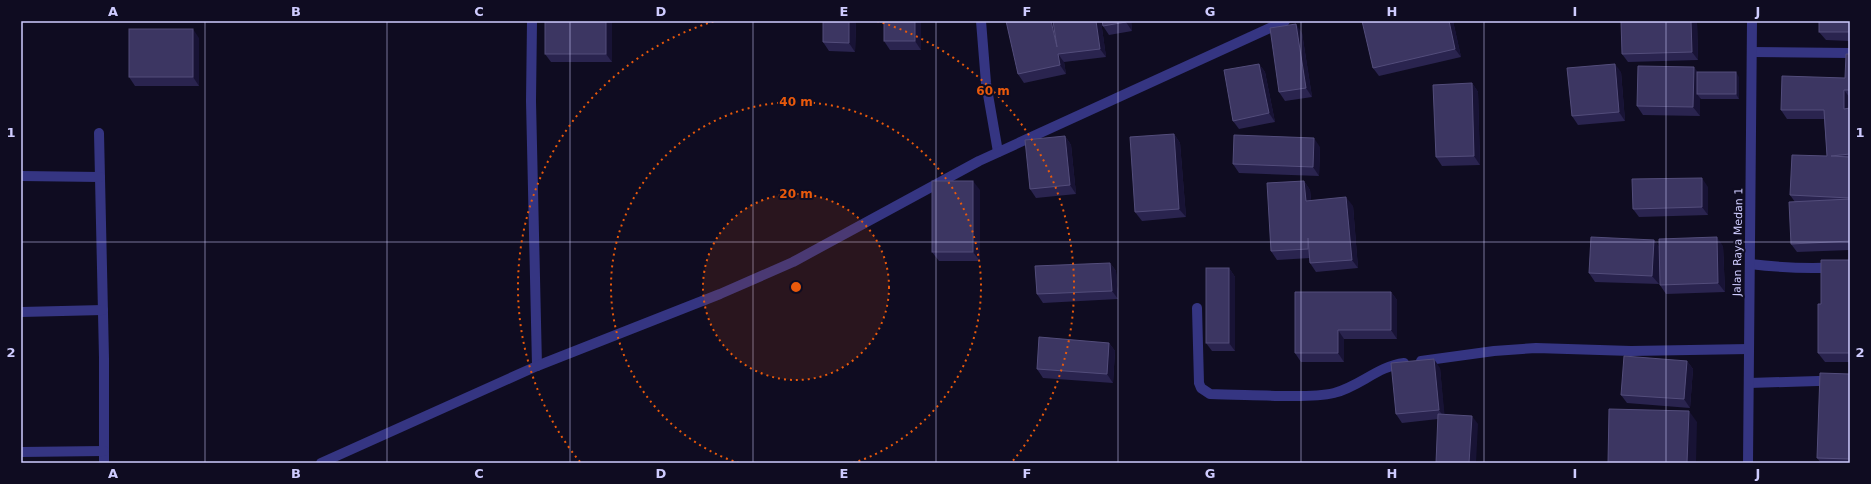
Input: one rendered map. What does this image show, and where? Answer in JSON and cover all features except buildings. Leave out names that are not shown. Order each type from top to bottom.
[{"type":"street","points":[[532,21],[531,101],[537,366]]},
{"type":"street","points":[[981,21],[986,83],[998,152]]},
{"type":"street","points":[[321,463],[537,366],[720,294],[793,262],[998,152],[1285,21]]},
{"type":"street","name":"Jalan Raya Medan 1","points":[[1748,463],[1752,21]]},
{"type":"street","points":[[1752,52],[1850,53]]},
{"type":"street","points":[[99,133],[103,310],[104,463]]},
{"type":"street","points":[[21,176],[100,177]]},
{"type":"street","points":[[1750,264],[1791,268],[1830,268],[1850,266]]},
{"type":"street","points":[[1197,308],[1199,383],[1202,388],[1210,394],[1303,396],[1333,394],[1352,388],[1375,373],[1394,364],[1494,351],[1536,348],[1631,351],[1749,349]]},
{"type":"street","points":[[21,312],[103,310]]},
{"type":"street","points":[[1749,383],[1850,380]]},
{"type":"street","points":[[21,452],[104,451]]}]
